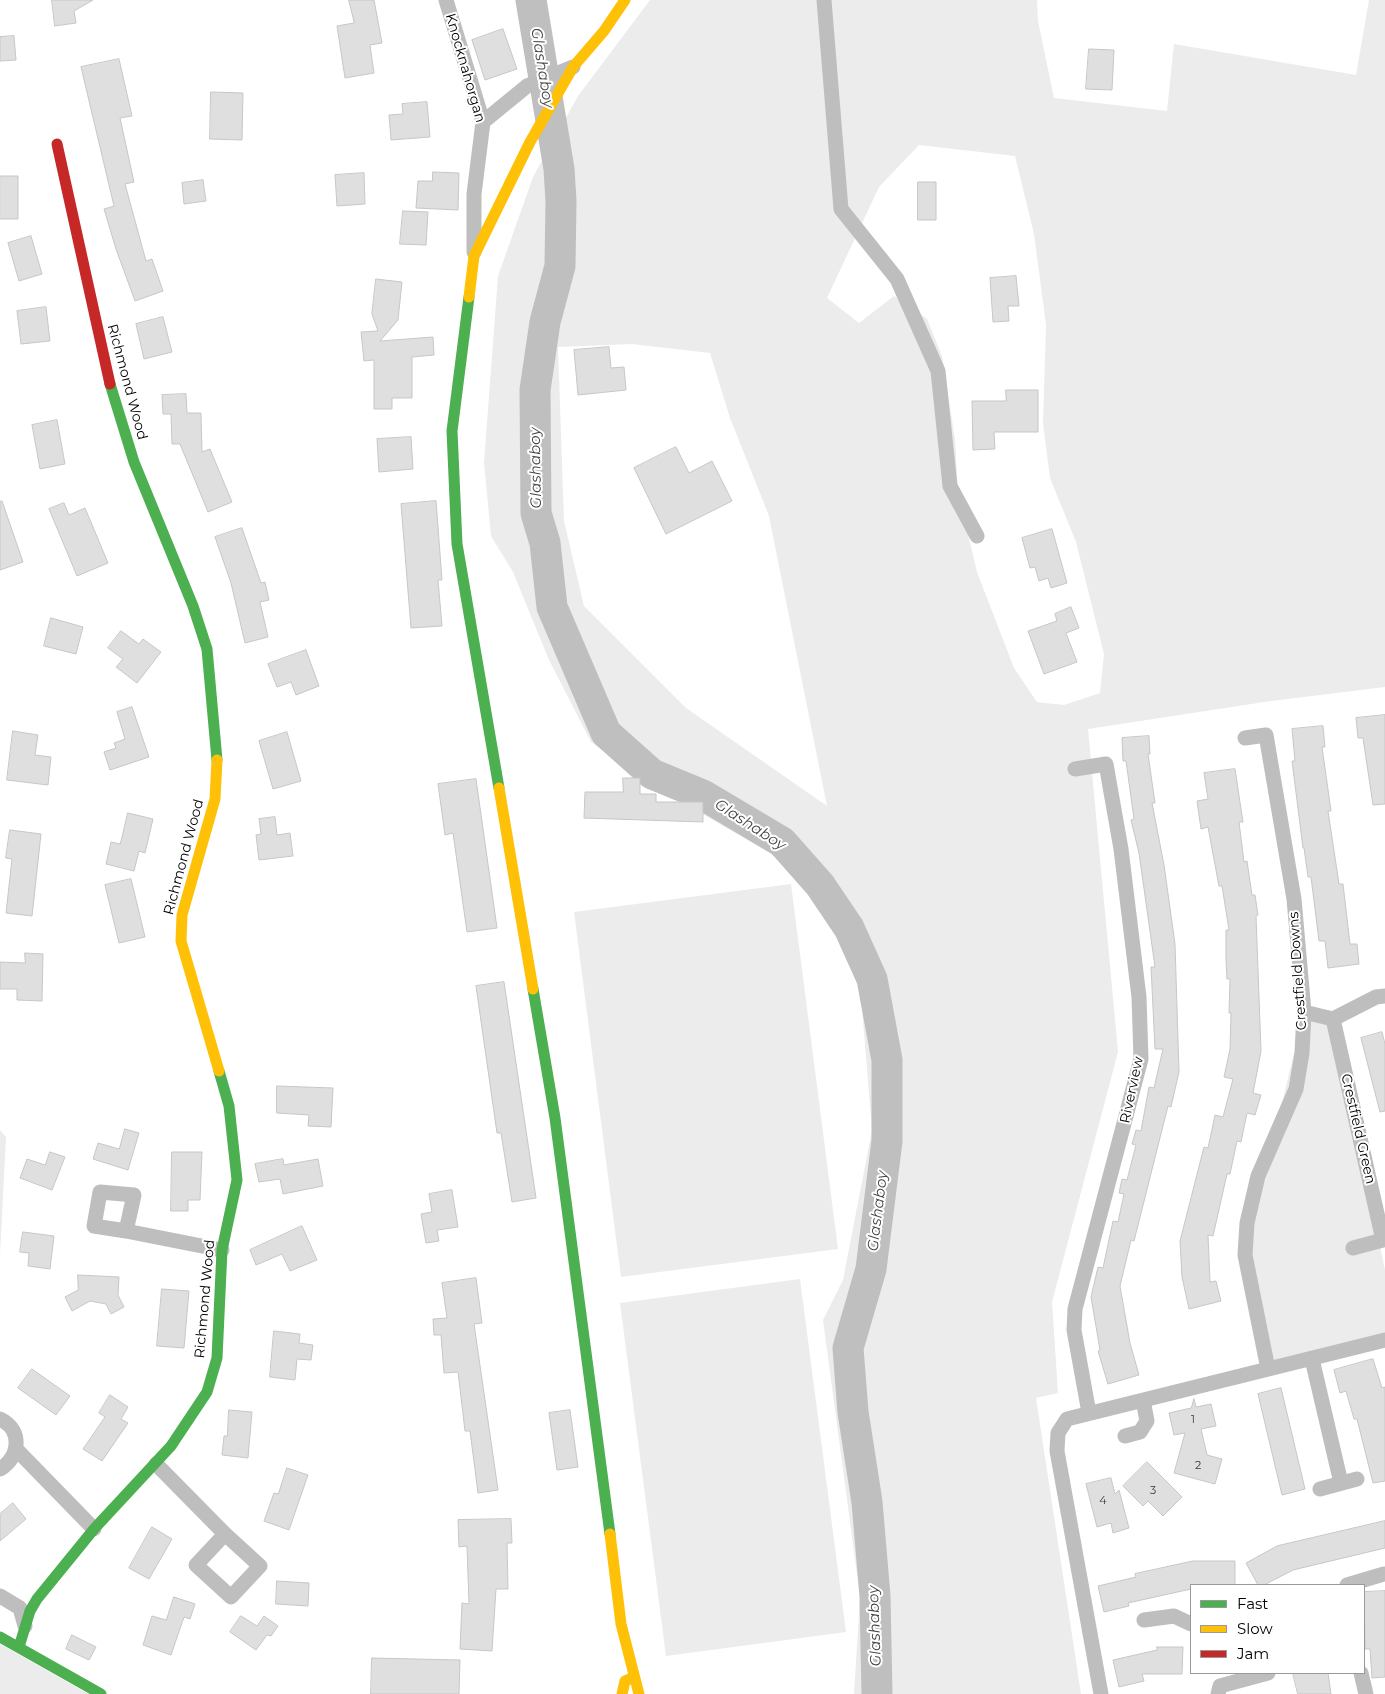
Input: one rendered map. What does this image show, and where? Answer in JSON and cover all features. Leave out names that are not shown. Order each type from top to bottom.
[{"type":"main road","points":[[625,0],[604,31],[573,67],[530,142],[474,256],[452,431],[457,544],[555,1118],[594,1402],[621,1624],[639,1694]]},
{"type":"main road","name":"Richmond Wood","points":[[19,1647],[25,1626],[37,1599],[94,1529],[171,1446],[207,1392],[217,1358],[222,1250],[237,1180],[229,1106],[181,941],[182,915],[215,799],[217,750],[207,649],[193,606],[134,462],[118,415],[92,309],[57,144]]},
{"type":"main road","points":[[0,1637],[101,1694]]},
{"type":"main road","points":[[622,1694],[625,1681],[634,1677]]},
{"type":"street","name":"Knocknahorgan","points":[[446,0],[483,122],[474,194],[474,256]]},
{"type":"street","points":[[824,0],[841,209],[897,279],[938,371],[950,486],[977,536]]},
{"type":"street","points":[[483,122],[527,86],[573,67]]},
{"type":"street","name":"Crestfield Downs","points":[[1245,738],[1266,735],[1294,899],[1304,1012],[1302,1053],[1296,1089],[1258,1176],[1246,1223],[1245,1255],[1268,1369]]},
{"type":"street","name":"Riverview","points":[[1074,770],[1106,764],[1121,849],[1139,997],[1141,1059],[1075,1309],[1074,1330],[1089,1413]]},
{"type":"street","points":[[1304,1012],[1333,1019],[1376,997],[1385,996]]},
{"type":"street","name":"Crestfield Green","points":[[1333,1019],[1383,1240],[1353,1248]]},
{"type":"street","points":[[126,1230],[222,1250]]},
{"type":"street","points":[[1101,1694],[1057,1451],[1058,1433],[1068,1419],[1385,1340]]},
{"type":"street","points":[[1312,1358],[1341,1483]]},
{"type":"street","points":[[1125,1436],[1140,1432],[1147,1421],[1143,1400]]},
{"type":"street","points":[[0,1419],[9,1425],[14,1432],[16,1449],[13,1458],[0,1469]]},
{"type":"street","points":[[16,1449],[94,1529]]},
{"type":"street","points":[[156,1464],[225,1534]]},
{"type":"street","points":[[1320,1489],[1357,1479]]},
{"type":"street","points":[[1350,1584],[1384,1574]]},
{"type":"street","points":[[0,1596],[20,1608],[25,1626]]},
{"type":"street","points":[[1144,1620],[1174,1616],[1190,1624]]},
{"type":"street","points":[[1223,1683],[1264,1674]]},
{"type":"street","points":[[1361,1674],[1366,1694]]},
{"type":"shaded area","points":[[650,0],[1037,0],[1038,21],[1054,98],[1167,111],[1174,44],[1356,75],[1369,0],[1385,0],[1385,687],[1271,701],[1088,729],[1118,1052],[1052,1302],[1058,1393],[1036,1398],[1081,1694],[854,1694],[860,1597],[823,1320],[843,1280],[872,1130],[859,971],[829,914],[794,867],[649,783],[591,742],[549,660],[513,572],[491,536],[484,463],[498,276],[533,177],[578,96]],"holes":[[[919,145],[1015,156],[1034,234],[1046,325],[1043,423],[1050,478],[1076,542],[1104,654],[1100,693],[1064,705],[1037,702],[1014,668],[977,572],[958,492],[955,439],[942,356],[927,319],[894,296],[859,323],[827,298],[879,187]],[[632,344],[710,353],[730,418],[769,516],[827,806],[686,708],[584,606],[564,521],[558,347]]]},
{"type":"shaded area","points":[[791,884],[838,1249],[621,1277],[574,912]]},
{"type":"shaded area","points":[[1304,1012],[1333,1019],[1385,1270],[1385,1340],[1268,1369],[1245,1255]]},
{"type":"shaded area","points":[[0,1130],[6,1137],[0,1255]]},
{"type":"shaded area","points":[[800,1279],[846,1632],[666,1656],[620,1303]]},
{"type":"shaded area","points":[[0,1644],[88,1694],[0,1694]]},
{"type":"building","points":[[52,0],[93,0],[74,11],[76,23],[55,26]]},
{"type":"building","points":[[349,0],[374,0],[382,43],[370,45],[374,73],[345,78],[337,26],[354,23]]},
{"type":"building","points":[[503,29],[517,69],[485,80],[472,40]]},
{"type":"building","points":[[14,36],[16,60],[0,61],[0,37]]},
{"type":"building","points":[[1089,49],[1114,50],[1112,90],[1086,89]]},
{"type":"building","points":[[119,59],[132,116],[120,118],[134,182],[125,184],[146,261],[152,259],[163,291],[135,301],[104,209],[114,206],[81,67]]},
{"type":"building","points":[[211,92],[243,93],[242,140],[210,139]]},
{"type":"building","points":[[427,102],[430,137],[391,140],[389,115],[403,114],[402,104]]},
{"type":"building","points":[[433,172],[459,173],[458,210],[416,208],[418,181],[432,181]]},
{"type":"building","points":[[364,173],[365,204],[337,206],[335,175]]},
{"type":"building","points":[[0,176],[18,176],[18,219],[0,219]]},
{"type":"building","points":[[203,180],[206,201],[184,204],[182,183]]},
{"type":"building","points":[[918,182],[936,182],[936,220],[918,220]]},
{"type":"building","points":[[403,211],[428,212],[426,245],[400,244]]},
{"type":"building","points":[[31,236],[42,274],[19,281],[8,243]]},
{"type":"building","points":[[1016,276],[1019,306],[1008,306],[1009,321],[993,322],[990,278]]},
{"type":"building","points":[[376,279],[402,282],[398,320],[380,341],[433,337],[434,355],[412,357],[412,398],[392,398],[392,409],[374,409],[374,360],[364,361],[361,332],[378,331],[372,314]]},
{"type":"building","points":[[46,307],[50,341],[21,344],[17,311]]},
{"type":"building","points":[[163,317],[172,352],[144,359],[136,324]]},
{"type":"building","points":[[609,347],[611,368],[624,367],[626,390],[578,395],[574,350]]},
{"type":"building","points":[[1006,390],[1038,390],[1038,432],[994,432],[995,449],[973,450],[972,401],[1006,401]]},
{"type":"building","points":[[186,394],[187,413],[201,413],[202,452],[210,449],[232,502],[208,512],[180,444],[172,444],[171,414],[163,414],[162,395]]},
{"type":"building","points":[[57,420],[65,464],[40,469],[32,425]]},
{"type":"building","points":[[411,437],[413,469],[379,472],[377,439]]},
{"type":"building","points":[[676,447],[689,473],[712,461],[732,501],[666,534],[634,468]]},
{"type":"building","points":[[2,501],[23,562],[0,570],[0,502]]},
{"type":"building","points":[[436,501],[442,580],[438,580],[442,626],[411,628],[401,504]]},
{"type":"building","points":[[64,503],[69,515],[85,508],[108,563],[77,576],[49,509]]},
{"type":"building","points":[[242,528],[261,583],[265,582],[269,600],[260,602],[268,637],[245,643],[231,583],[215,537]]},
{"type":"building","points":[[1052,529],[1067,583],[1051,588],[1048,578],[1039,581],[1035,567],[1030,568],[1022,538]]},
{"type":"building","points":[[1071,607],[1079,628],[1066,633],[1077,662],[1044,674],[1028,631],[1057,621],[1055,614]]},
{"type":"building","points":[[51,618],[83,627],[76,654],[44,646]]},
{"type":"building","points":[[121,631],[139,644],[143,639],[161,652],[137,683],[116,667],[123,659],[108,648]]},
{"type":"building","points":[[306,650],[319,686],[296,695],[291,682],[277,687],[268,664]]},
{"type":"building","points":[[132,707],[149,757],[110,770],[104,752],[116,748],[114,743],[125,739],[117,712]]},
{"type":"building","points":[[1385,715],[1385,804],[1373,805],[1363,738],[1358,738],[1356,718]]},
{"type":"building","points":[[1323,726],[1325,747],[1322,747],[1331,811],[1328,811],[1339,884],[1343,884],[1350,944],[1357,944],[1359,964],[1328,968],[1325,941],[1319,941],[1311,877],[1308,877],[1303,848],[1292,761],[1295,761],[1292,729]]},
{"type":"building","points":[[13,731],[38,735],[35,755],[51,757],[48,785],[7,780]]},
{"type":"building","points":[[287,732],[301,781],[273,789],[259,741]]},
{"type":"building","points":[[1149,736],[1150,754],[1148,754],[1155,803],[1152,803],[1164,865],[1175,944],[1179,1072],[1171,1107],[1168,1106],[1134,1241],[1131,1240],[1120,1286],[1130,1343],[1139,1375],[1108,1384],[1098,1351],[1100,1350],[1091,1297],[1098,1267],[1103,1268],[1113,1221],[1118,1222],[1124,1194],[1119,1193],[1122,1179],[1127,1180],[1136,1145],[1132,1144],[1136,1130],[1141,1131],[1149,1087],[1154,1088],[1163,1049],[1155,1049],[1151,967],[1155,967],[1139,853],[1131,820],[1134,819],[1126,761],[1123,761],[1122,738]]},
{"type":"building","points":[[1235,769],[1243,822],[1239,822],[1244,862],[1247,861],[1252,895],[1255,895],[1258,915],[1256,916],[1261,1051],[1253,1093],[1261,1095],[1255,1115],[1247,1113],[1241,1142],[1237,1141],[1230,1174],[1227,1174],[1213,1236],[1208,1235],[1210,1282],[1216,1281],[1221,1301],[1189,1309],[1182,1277],[1180,1241],[1204,1147],[1208,1148],[1215,1115],[1223,1117],[1233,1079],[1224,1077],[1230,1049],[1230,979],[1227,979],[1226,959],[1226,930],[1229,930],[1222,886],[1219,886],[1208,827],[1201,829],[1197,801],[1208,799],[1204,773]]},
{"type":"building","points":[[623,778],[640,778],[640,794],[656,794],[656,802],[703,802],[703,822],[584,818],[585,792],[623,792]]},
{"type":"building","points":[[476,779],[497,928],[467,932],[453,833],[445,835],[438,784]]},
{"type":"building","points":[[128,813],[153,819],[145,853],[139,851],[134,871],[106,864],[111,842],[120,844]]},
{"type":"building","points":[[275,817],[277,835],[290,833],[293,856],[259,860],[256,835],[261,834],[259,819]]},
{"type":"building","points":[[10,830],[41,834],[32,916],[6,913],[12,859],[6,858]]},
{"type":"building","points":[[131,879],[145,937],[119,943],[105,885]]},
{"type":"building","points":[[25,953],[43,954],[42,1001],[17,1000],[17,989],[0,989],[0,962],[25,963]]},
{"type":"building","points":[[504,982],[536,1198],[512,1202],[501,1133],[497,1133],[476,986]]},
{"type":"building","points":[[1382,1032],[1385,1044],[1385,1111],[1380,1112],[1361,1038]]},
{"type":"building","points":[[277,1086],[333,1088],[331,1127],[308,1126],[309,1115],[277,1113]]},
{"type":"building","points":[[125,1129],[139,1133],[128,1170],[93,1159],[98,1143],[119,1149]]},
{"type":"building","points":[[50,1152],[65,1157],[52,1190],[20,1178],[27,1159],[45,1165]]},
{"type":"building","points":[[172,1152],[202,1152],[200,1200],[188,1200],[188,1211],[171,1211]]},
{"type":"building","points":[[283,1159],[284,1165],[318,1159],[323,1186],[283,1194],[280,1179],[259,1182],[255,1164]]},
{"type":"building","points":[[452,1190],[458,1227],[437,1230],[439,1241],[426,1243],[421,1214],[432,1212],[429,1194]]},
{"type":"building","points":[[302,1226],[317,1260],[290,1271],[282,1254],[256,1265],[250,1250]]},
{"type":"building","points":[[23,1232],[54,1236],[50,1269],[28,1266],[29,1253],[20,1252]]},
{"type":"building","points":[[78,1275],[119,1277],[118,1295],[124,1307],[111,1314],[106,1304],[90,1301],[72,1311],[65,1297],[78,1290]]},
{"type":"building","points":[[476,1278],[482,1323],[474,1324],[498,1490],[478,1493],[470,1431],[465,1431],[458,1372],[444,1373],[441,1335],[434,1335],[433,1319],[447,1318],[442,1283]]},
{"type":"building","points":[[162,1289],[189,1291],[184,1348],[157,1346]]},
{"type":"building","points":[[274,1331],[300,1334],[299,1343],[313,1345],[311,1360],[297,1359],[295,1380],[270,1377]]},
{"type":"building","points":[[1373,1359],[1382,1388],[1385,1387],[1385,1481],[1373,1483],[1357,1419],[1354,1419],[1346,1391],[1340,1393],[1334,1370]]},
{"type":"building","points":[[32,1369],[70,1396],[56,1415],[18,1388]]},
{"type":"building","points":[[1281,1388],[1305,1489],[1282,1495],[1258,1394]]},
{"type":"building","points":[[110,1395],[128,1407],[121,1419],[128,1423],[102,1461],[83,1449],[105,1417],[99,1413]]},
{"type":"building","points":[[1194,1399],[1196,1407],[1211,1404],[1216,1426],[1201,1429],[1207,1455],[1222,1459],[1215,1484],[1174,1473],[1185,1433],[1174,1435],[1169,1413],[1191,1408]]},
{"type":"building","points":[[229,1410],[252,1412],[248,1458],[222,1455],[224,1436],[227,1436]]},
{"type":"building","points":[[570,1410],[578,1467],[557,1470],[549,1413]]},
{"type":"building","points":[[1147,1462],[1182,1497],[1163,1516],[1148,1501],[1143,1506],[1123,1486]]},
{"type":"building","points":[[287,1468],[308,1475],[289,1530],[264,1521],[274,1493],[278,1494]]},
{"type":"building","points":[[1111,1478],[1115,1494],[1119,1490],[1129,1528],[1113,1533],[1111,1523],[1097,1527],[1086,1484]]},
{"type":"building","points":[[13,1503],[26,1519],[0,1541],[0,1514]]},
{"type":"building","points":[[511,1519],[512,1543],[507,1543],[508,1589],[496,1589],[492,1651],[460,1649],[462,1603],[469,1604],[467,1546],[459,1547],[458,1520]]},
{"type":"building","points":[[1385,1521],[1385,1548],[1293,1570],[1266,1584],[1257,1584],[1246,1563],[1277,1546]]},
{"type":"building","points":[[152,1527],[172,1539],[149,1579],[129,1568]]},
{"type":"building","points":[[1193,1561],[1235,1561],[1235,1584],[1190,1584],[1190,1589],[1128,1603],[1129,1606],[1104,1612],[1098,1586],[1136,1577],[1135,1574]]},
{"type":"building","points":[[277,1581],[309,1583],[308,1606],[276,1604]]},
{"type":"building","points":[[1385,1591],[1385,1677],[1372,1678],[1370,1649],[1365,1649],[1365,1592]]},
{"type":"building","points":[[174,1597],[195,1604],[190,1619],[184,1617],[171,1655],[143,1645],[152,1616],[166,1620]]},
{"type":"building","points":[[241,1616],[257,1626],[264,1616],[278,1626],[271,1636],[267,1635],[256,1650],[230,1632]]},
{"type":"building","points":[[72,1635],[96,1647],[89,1660],[66,1649]]},
{"type":"building","points":[[1157,1647],[1183,1647],[1182,1674],[1142,1674],[1144,1681],[1119,1687],[1113,1660],[1157,1650]]},
{"type":"building","points":[[372,1658],[460,1660],[459,1694],[371,1694]]},
{"type":"building","points":[[1293,1674],[1328,1674],[1331,1694],[1298,1694]]},
{"type":"waterway","name":"Glashaboy","points":[[531,0],[559,169],[561,201],[560,266],[545,322],[535,390],[536,513],[545,543],[552,607],[606,733],[652,774],[703,795],[782,842],[820,885],[849,928],[872,979],[887,1060],[887,1141],[871,1269],[848,1348],[853,1412],[867,1502],[875,1596],[877,1694]]},
{"type":"traffic: fast","points":[[469,297],[452,431],[457,544],[499,788]]},
{"type":"traffic: fast","points":[[110,384],[134,462],[193,606],[207,649],[217,760]]},
{"type":"traffic: fast","points":[[533,989],[555,1118],[610,1534]]},
{"type":"traffic: fast","points":[[19,1647],[30,1611],[37,1599],[94,1529],[171,1446],[207,1392],[217,1358],[222,1250],[237,1180],[229,1106],[219,1071]]},
{"type":"traffic: fast","points":[[0,1637],[101,1694]]},
{"type":"traffic: slow","points":[[469,297],[474,256],[530,142],[573,67],[604,31],[625,0]]},
{"type":"traffic: slow","points":[[217,760],[215,799],[182,915],[181,941],[219,1071]]},
{"type":"traffic: slow","points":[[499,788],[533,989]]},
{"type":"traffic: slow","points":[[610,1534],[621,1624],[639,1694]]},
{"type":"traffic: slow","points":[[622,1694],[625,1681],[634,1677]]},
{"type":"traffic: jam","points":[[57,144],[110,384]]}]
